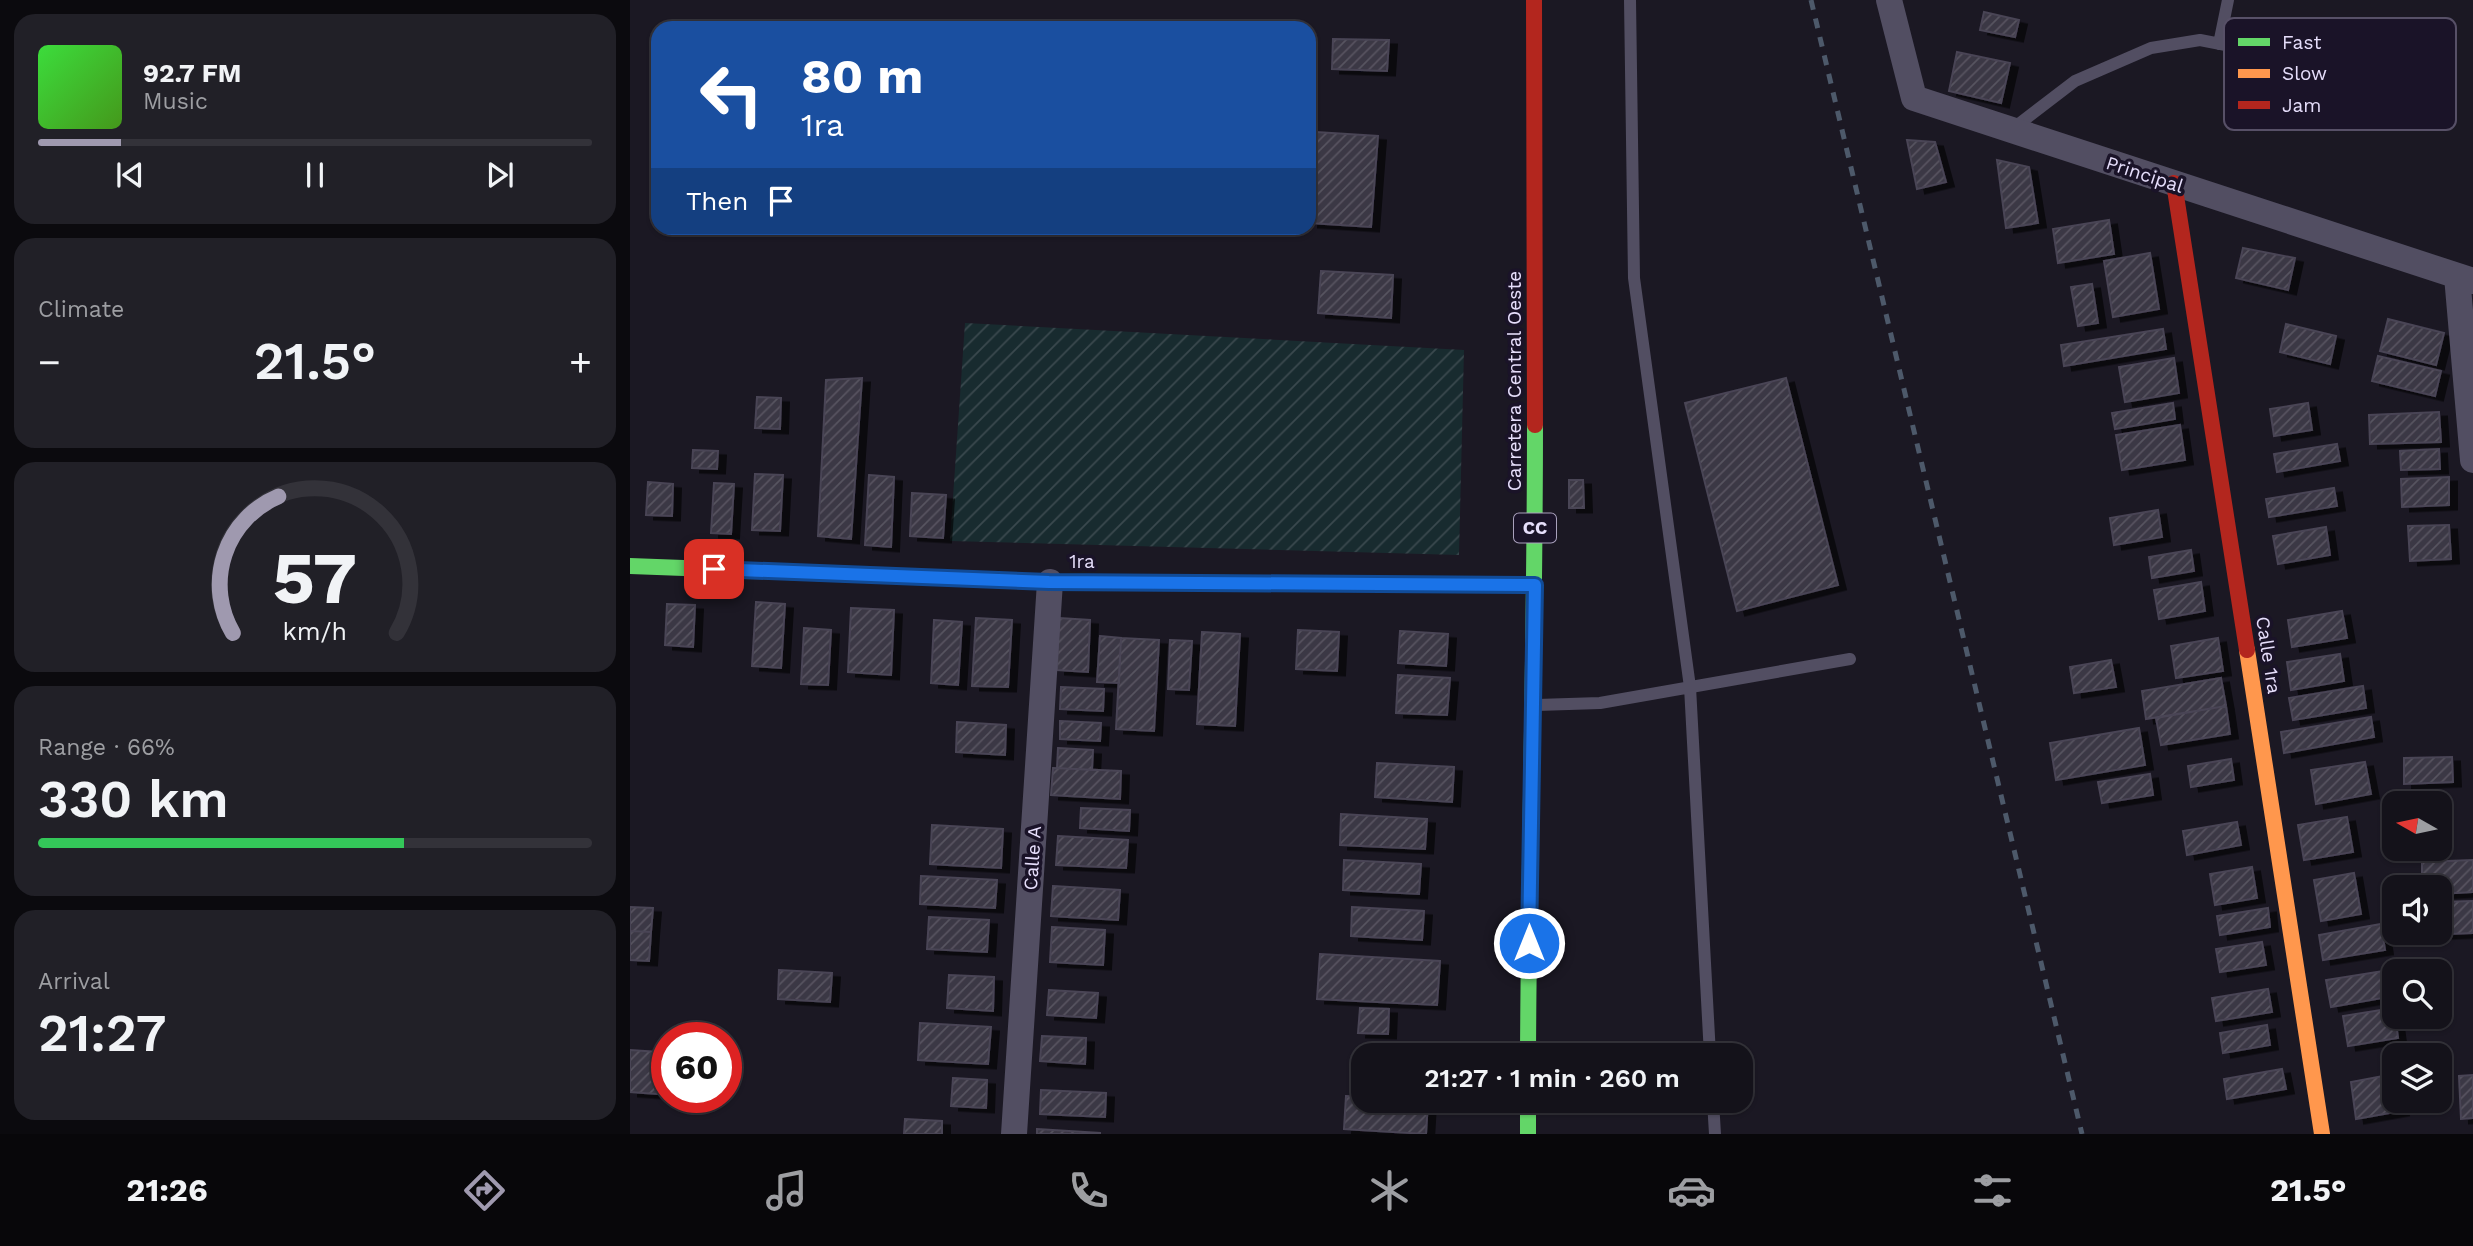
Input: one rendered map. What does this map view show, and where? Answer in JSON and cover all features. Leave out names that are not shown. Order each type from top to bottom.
[{"type":"street","name":"Carretera Central Oeste","points":[[1528,1043],[1529,832],[1535,585],[1534,0]]},
{"type":"street","name":"Principal","points":[[1889,0],[1914,98],[2465,278]]},
{"type":"street","name":"Calle 1ra","points":[[2174,183],[2322,1134]]},
{"type":"street","points":[[2465,278],[2473,460]]},
{"type":"street","name":"1ra","points":[[630,566],[1049,582],[1535,585]]},
{"type":"street","name":"Calle A","points":[[1014,1134],[1049,582]]},
{"type":"street","points":[[1528,1113],[1528,1134]]},
{"type":"lane","points":[[1630,0],[1634,278],[1690,687],[1709,1043]]},
{"type":"lane","points":[[2224,18],[2228,0]]},
{"type":"lane","points":[[2219,44],[2224,20]]},
{"type":"lane","points":[[2011,130],[2075,81],[2151,48],[2200,40],[2224,45]]},
{"type":"lane","points":[[1533,706],[1600,703],[1850,659]]},
{"type":"lane","points":[[1714,1113],[1715,1134]]},
{"type":"green space","points":[[965,323],[1464,350],[1459,555],[950,541]]},
{"type":"building","points":[[1984,12],[2019,20],[2015,37],[1980,30]]},
{"type":"building","points":[[1333,39],[1389,40],[1387,71],[1332,69]]},
{"type":"building","points":[[1957,52],[2010,63],[2001,103],[1949,91]]},
{"type":"building","points":[[1316,132],[1378,136],[1371,227],[1316,223]]},
{"type":"building","points":[[1907,140],[1935,142],[1946,182],[1917,189]]},
{"type":"building","points":[[1997,160],[2029,167],[2038,223],[2006,228]]},
{"type":"building","points":[[2109,220],[2114,254],[2058,263],[2053,229]]},
{"type":"building","points":[[2243,248],[2295,258],[2288,290],[2236,278]]},
{"type":"building","points":[[2150,253],[2159,309],[2113,317],[2104,261]]},
{"type":"building","points":[[1321,271],[1393,275],[1391,318],[1318,313]]},
{"type":"building","points":[[2092,284],[2098,323],[2078,326],[2071,287]]},
{"type":"building","points":[[2388,319],[2444,333],[2436,365],[2380,351]]},
{"type":"building","points":[[2286,324],[2336,336],[2330,364],[2280,352]]},
{"type":"building","points":[[2163,329],[2166,349],[2064,366],[2061,345]]},
{"type":"building","points":[[2378,356],[2441,371],[2435,396],[2372,381]]},
{"type":"building","points":[[2174,358],[2179,393],[2125,402],[2119,367]]},
{"type":"building","points":[[862,378],[851,539],[818,536],[826,380]]},
{"type":"building","points":[[1786,378],[1838,585],[1737,611],[1685,403]]},
{"type":"building","points":[[757,397],[781,398],[780,429],[755,428]]},
{"type":"building","points":[[2173,403],[2175,419],[2115,429],[2112,413]]},
{"type":"building","points":[[2308,403],[2312,430],[2274,436],[2270,409]]},
{"type":"building","points":[[2439,412],[2441,442],[2370,444],[2369,415]]},
{"type":"building","points":[[2180,425],[2185,460],[2122,470],[2116,435]]},
{"type":"building","points":[[2337,444],[2340,461],[2277,472],[2274,454]]},
{"type":"building","points":[[2439,449],[2440,469],[2401,470],[2400,451]]},
{"type":"building","points":[[693,450],[718,451],[717,469],[692,468]]},
{"type":"building","points":[[755,474],[783,475],[780,531],[752,530]]},
{"type":"building","points":[[869,475],[894,477],[891,547],[865,545]]},
{"type":"building","points":[[2449,477],[2449,505],[2402,507],[2401,479]]},
{"type":"building","points":[[1569,480],[1583,480],[1584,508],[1569,508]]},
{"type":"building","points":[[648,482],[673,484],[672,516],[646,515]]},
{"type":"building","points":[[714,483],[734,484],[731,534],[711,533]]},
{"type":"building","points":[[2334,488],[2337,506],[2269,517],[2266,499]]},
{"type":"building","points":[[912,493],[946,495],[943,538],[910,536]]},
{"type":"building","points":[[2158,510],[2162,537],[2114,545],[2110,518]]},
{"type":"building","points":[[2449,525],[2451,559],[2410,561],[2408,526]]},
{"type":"building","points":[[2326,527],[2330,555],[2278,564],[2273,536]]},
{"type":"building","points":[[2191,550],[2194,571],[2152,578],[2149,557]]},
{"type":"building","points":[[2201,582],[2205,611],[2159,619],[2154,590]]},
{"type":"building","points":[[756,602],[785,604],[781,668],[752,666]]},
{"type":"building","points":[[667,604],[695,605],[693,647],[665,645]]},
{"type":"building","points":[[851,608],[894,610],[891,675],[848,672]]},
{"type":"building","points":[[2342,611],[2347,638],[2292,647],[2288,620]]},
{"type":"building","points":[[976,618],[1012,620],[1008,687],[972,686]]},
{"type":"building","points":[[1059,618],[1090,620],[1088,672],[1057,670]]},
{"type":"building","points":[[934,620],[962,622],[958,685],[931,683]]},
{"type":"building","points":[[804,628],[831,630],[828,685],[801,684]]},
{"type":"building","points":[[1298,630],[1339,632],[1337,671],[1296,669]]},
{"type":"building","points":[[1400,631],[1448,634],[1446,666],[1398,663]]},
{"type":"building","points":[[1202,632],[1240,634],[1235,726],[1197,724]]},
{"type":"building","points":[[1100,636],[1121,638],[1119,683],[1097,682]]},
{"type":"building","points":[[1121,638],[1159,640],[1154,731],[1116,729]]},
{"type":"building","points":[[2218,638],[2223,671],[2176,678],[2171,646]]},
{"type":"building","points":[[1170,640],[1192,641],[1189,690],[1168,689]]},
{"type":"building","points":[[2340,654],[2344,681],[2291,690],[2287,662]]},
{"type":"building","points":[[2111,660],[2116,687],[2074,693],[2070,667]]},
{"type":"building","points":[[1398,675],[1450,678],[1447,715],[1396,713]]},
{"type":"building","points":[[2221,678],[2226,706],[2146,719],[2142,691]]},
{"type":"building","points":[[2363,686],[2366,708],[2293,720],[2289,698]]},
{"type":"building","points":[[1061,687],[1104,689],[1103,711],[1060,709]]},
{"type":"building","points":[[2226,706],[2230,734],[2161,745],[2156,718]]},
{"type":"building","points":[[2371,717],[2374,737],[2284,753],[2281,732]]},
{"type":"building","points":[[1060,721],[1101,723],[1100,741],[1060,739]]},
{"type":"building","points":[[957,722],[1006,725],[1005,755],[956,752]]},
{"type":"building","points":[[2139,728],[2145,765],[2056,780],[2050,743]]},
{"type":"building","points":[[1058,748],[1093,750],[1092,770],[1057,768]]},
{"type":"building","points":[[2452,757],[2453,782],[2404,784],[2404,758]]},
{"type":"building","points":[[2231,759],[2234,780],[2191,787],[2188,766]]},
{"type":"building","points":[[2365,762],[2371,794],[2316,804],[2311,770]]},
{"type":"building","points":[[1377,763],[1454,767],[1452,802],[1375,797]]},
{"type":"building","points":[[1053,768],[1121,771],[1120,799],[1051,795]]},
{"type":"building","points":[[2150,774],[2153,795],[2102,803],[2098,782]]},
{"type":"building","points":[[1081,808],[1130,810],[1129,831],[1080,828]]},
{"type":"building","points":[[1341,814],[1427,819],[1425,849],[1340,845]]},
{"type":"building","points":[[2347,817],[2353,852],[2304,860],[2298,825]]},
{"type":"building","points":[[2237,822],[2241,845],[2187,855],[2183,831]]},
{"type":"building","points":[[932,825],[1003,829],[1001,868],[930,864]]},
{"type":"building","points":[[1058,836],[1128,840],[1126,868],[1056,865]]},
{"type":"building","points":[[1344,860],[1421,864],[1419,894],[1343,890]]},
{"type":"building","points":[[2473,860],[2473,892],[2452,893],[2452,875],[2422,875],[2422,862]]},
{"type":"building","points":[[2252,867],[2257,898],[2215,905],[2210,874]]},
{"type":"building","points":[[2354,873],[2361,914],[2321,921],[2314,880]]},
{"type":"building","points":[[921,876],[997,880],[995,908],[920,904]]},
{"type":"building","points":[[1053,886],[1120,890],[1118,920],[1051,916]]},
{"type":"building","points":[[2473,901],[2473,933],[2452,934],[2452,902]]},
{"type":"building","points":[[630,907],[653,908],[651,932],[630,931]]},
{"type":"building","points":[[1352,907],[1424,911],[1422,940],[1351,936]]},
{"type":"building","points":[[2268,908],[2270,927],[2220,935],[2217,916]]},
{"type":"building","points":[[929,917],[989,920],[987,952],[927,949]]},
{"type":"building","points":[[2381,924],[2382,945],[2385,950],[2323,960],[2319,935]]},
{"type":"building","points":[[1052,927],[1105,930],[1103,965],[1050,962]]},
{"type":"building","points":[[630,931],[651,932],[649,961],[630,960]]},
{"type":"building","points":[[2262,942],[2266,965],[2220,972],[2216,949]]},
{"type":"building","points":[[1320,954],[1440,961],[1437,1005],[1317,999]]},
{"type":"building","points":[[779,970],[832,973],[830,1002],[778,999]]},
{"type":"building","points":[[2382,971],[2382,998],[2331,1007],[2326,980]]},
{"type":"building","points":[[949,975],[994,977],[993,1011],[947,1008]]},
{"type":"building","points":[[2268,989],[2272,1012],[2216,1021],[2212,998]]},
{"type":"building","points":[[1049,990],[1098,993],[1096,1018],[1047,1015]]},
{"type":"building","points":[[1360,1008],[1389,1009],[1388,1034],[1358,1033]]},
{"type":"building","points":[[2382,1010],[2382,1029],[2397,1029],[2398,1038],[2348,1046],[2343,1016]]},
{"type":"building","points":[[920,1023],[991,1027],[988,1064],[918,1060]]},
{"type":"building","points":[[2267,1025],[2270,1045],[2223,1053],[2220,1033]]},
{"type":"building","points":[[1042,1036],[1086,1038],[1085,1064],[1040,1061]]},
{"type":"building","points":[[630,1050],[651,1051],[651,1094],[630,1092]]},
{"type":"building","points":[[2282,1069],[2286,1089],[2227,1099],[2224,1079]]},
{"type":"building","points":[[2473,1075],[2473,1118],[2461,1119],[2459,1076]]},
{"type":"building","points":[[2382,1076],[2382,1113],[2390,1113],[2356,1119],[2351,1082]]},
{"type":"building","points":[[953,1078],[987,1080],[986,1108],[951,1106]]},
{"type":"building","points":[[1041,1090],[1106,1093],[1105,1117],[1040,1114]]},
{"type":"building","points":[[1346,1096],[1351,1096],[1351,1113],[1427,1113],[1426,1134],[1344,1129]]},
{"type":"building","points":[[905,1119],[942,1121],[942,1134],[904,1134]]},
{"type":"building","points":[[1037,1129],[1100,1133],[1100,1134],[1037,1134]]},
{"type":"railway","points":[[1811,0],[2082,1134]]},
{"type":"traffic: fast","points":[[1528,1043],[1535,425]]},
{"type":"traffic: fast","points":[[630,566],[1050,582],[1234,583]]},
{"type":"traffic: fast","points":[[1528,1113],[1528,1134]]},
{"type":"traffic: slow","points":[[1234,583],[1535,585]]},
{"type":"traffic: slow","points":[[2247,650],[2322,1134]]},
{"type":"traffic: jam","points":[[1534,0],[1535,425]]},
{"type":"traffic: jam","points":[[2174,183],[2247,650]]},
{"type":"route","points":[[714,569],[1049,582],[1535,585],[1529,943]]}]
